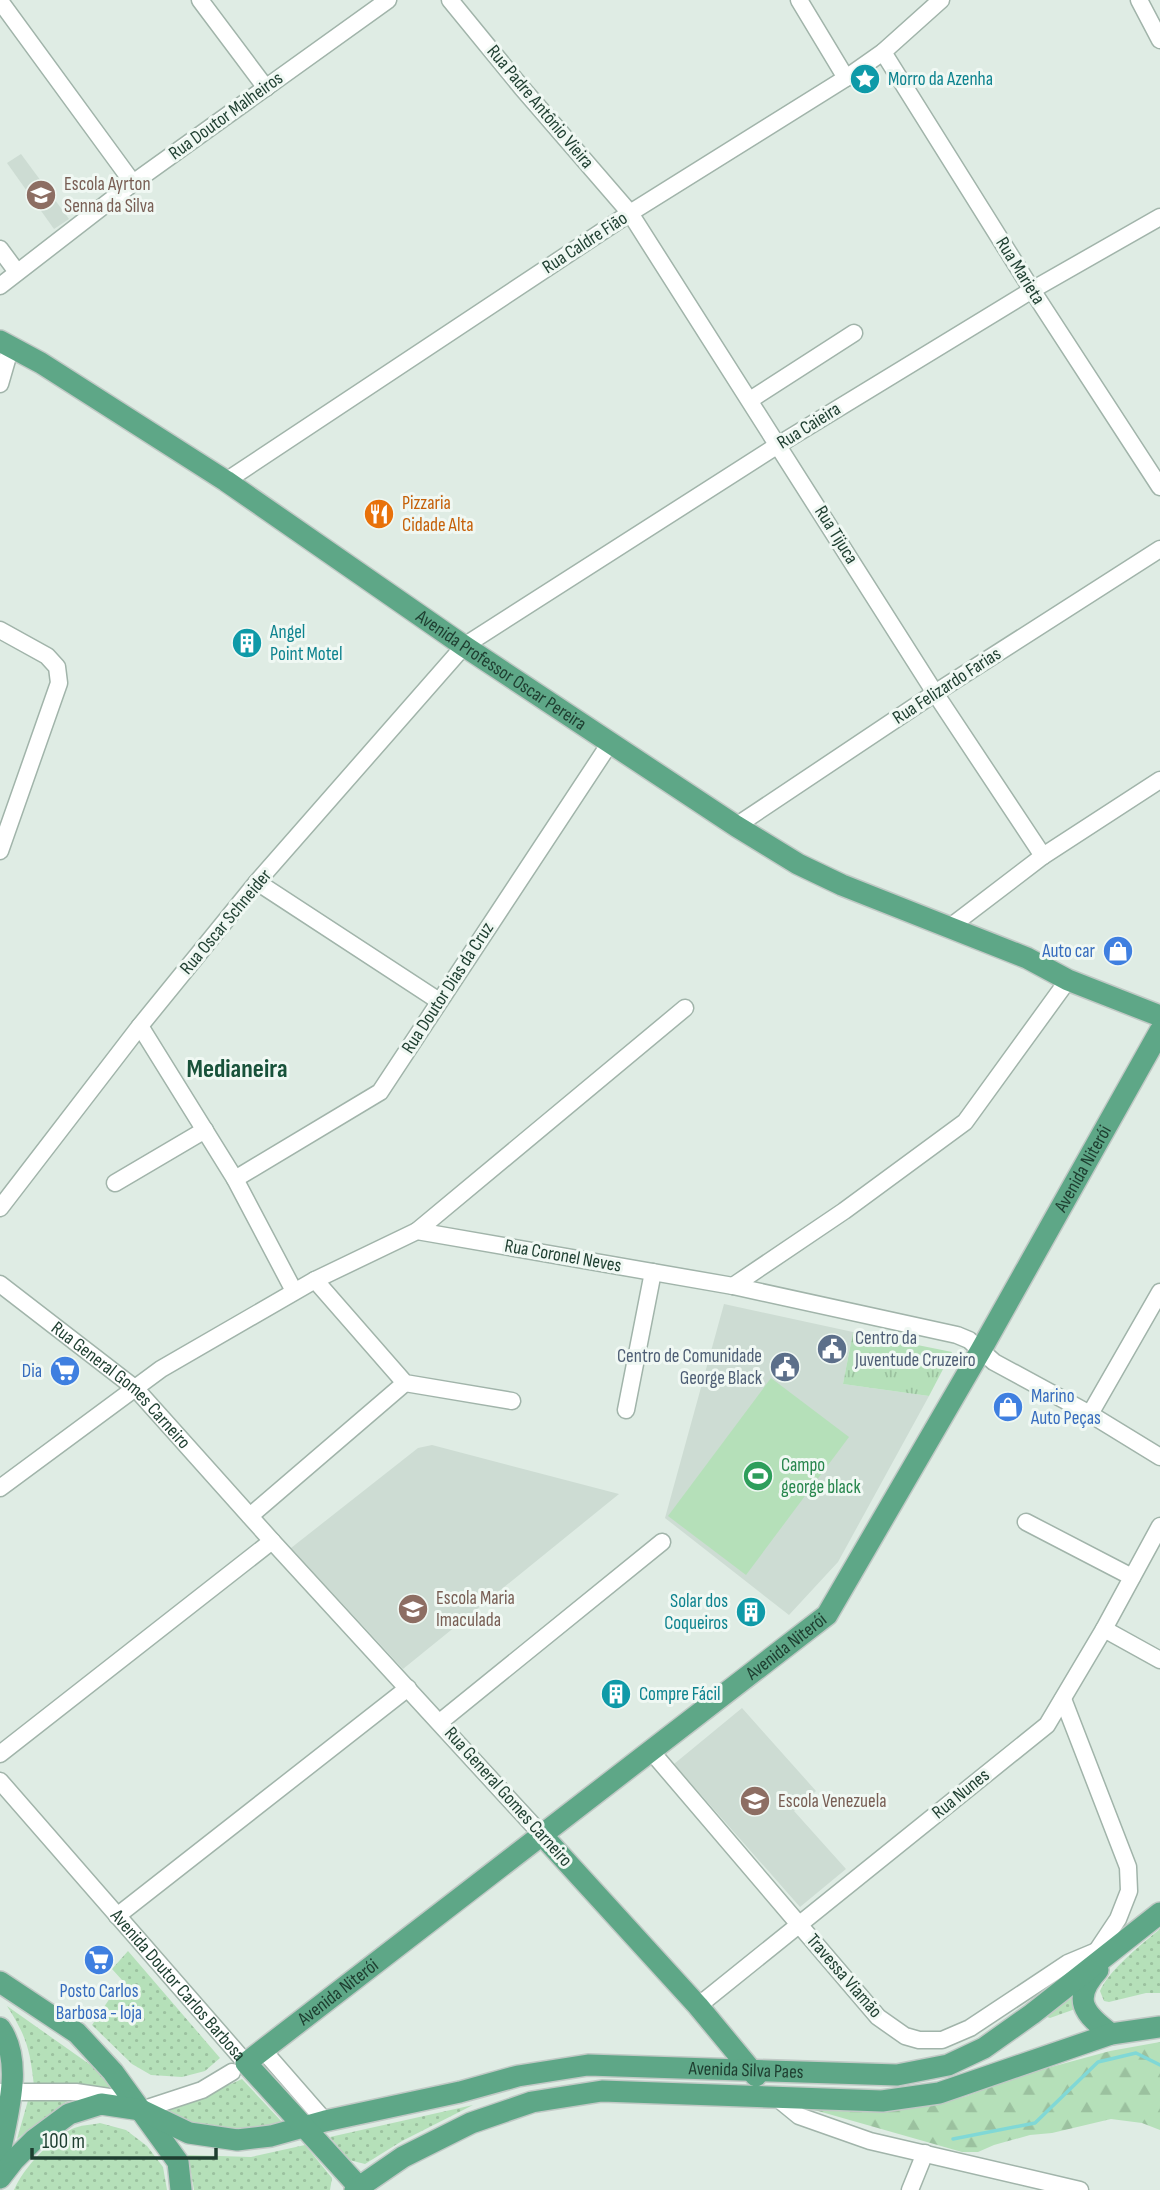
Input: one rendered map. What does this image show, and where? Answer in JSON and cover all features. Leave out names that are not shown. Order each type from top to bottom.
[{"type":"main road","name":"Avenida Professor Oscar Pereira","points":[[6,344],[41,363],[226,481],[464,646],[798,864],[842,885],[1027,958],[1069,980],[1160,1016]]},
{"type":"main road","name":"Avenida Professor Oscar Pereira","points":[[1027,958],[1068,967],[1160,1003]]},
{"type":"main road","name":"Avenida Niterói","points":[[247,2062],[827,1615],[981,1350],[1160,1031]]},
{"type":"main road","name":"Rua General Gomes Carneiro","points":[[542,1835],[698,2006],[750,2070],[777,2098]]},
{"type":"main road","points":[[1111,2034],[1092,2020],[1085,2010],[1084,1989],[1089,1980],[1129,1937],[1160,1913]]},
{"type":"main road","name":"Avenida Silva Paes","points":[[141,2110],[189,2133],[237,2140],[271,2136],[518,2076],[588,2065],[897,2075],[948,2064],[984,2048],[1129,1937]]},
{"type":"main road","points":[[0,1982],[77,2033],[113,2073],[178,2162],[181,2190]]},
{"type":"main road","name":"Avenida Silva Paes","points":[[359,2189],[403,2157],[471,2123],[532,2102],[602,2091],[882,2101],[939,2093],[1111,2034],[1160,2027]]},
{"type":"main road","points":[[0,2152],[6,2092],[13,2079],[4,2034]]},
{"type":"main road","name":"Avenida Doutor Carlos Barbosa","points":[[247,2062],[359,2189]]},
{"type":"main road","points":[[0,2178],[34,2140],[69,2114],[101,2105],[141,2110]]},
{"type":"street","points":[[200,0],[266,88]]},
{"type":"street","name":"Rua Doutor Malheiros","points":[[0,286],[133,183],[388,0]]},
{"type":"street","name":"Rua Padre Antônio Vieira","points":[[450,0],[630,213]]},
{"type":"street","points":[[799,0],[846,78]]},
{"type":"street","name":"Rua Caldre Fião","points":[[226,481],[630,213],[846,78],[883,52],[941,0]]},
{"type":"street","points":[[1139,0],[1160,40]]},
{"type":"street","points":[[0,1],[133,183]]},
{"type":"street","name":"Rua Marieta","points":[[883,52],[1160,488]]},
{"type":"street","name":"Rua Tijuca","points":[[630,213],[935,692],[1043,856]]},
{"type":"street","name":"Rua Caieira","points":[[464,646],[778,445],[1032,290],[1160,217]]},
{"type":"street","points":[[0,249],[17,272]]},
{"type":"street","points":[[750,400],[855,333]]},
{"type":"street","points":[[0,384],[6,344]]},
{"type":"street","name":"Rua Felizardo Farias","points":[[736,826],[935,692],[1160,548]]},
{"type":"street","points":[[0,630],[47,656],[57,667],[58,683],[5,823],[0,851]]},
{"type":"street","name":"Rua Oscar Schneider","points":[[0,1208],[140,1026],[257,882],[464,646]]},
{"type":"street","name":"Rua Doutor Dias da Cruz","points":[[235,1180],[380,1092],[610,743]]},
{"type":"street","points":[[950,927],[1043,856],[1160,780]]},
{"type":"street","points":[[257,882],[439,1001]]},
{"type":"street","points":[[733,1286],[845,1211],[965,1122],[1069,980]]},
{"type":"street","points":[[0,1488],[161,1369],[294,1291],[417,1231],[685,1008]]},
{"type":"street","points":[[140,1026],[235,1180],[294,1291]]},
{"type":"street","points":[[115,1183],[205,1130]]},
{"type":"street","name":"Rua Coronel Neves","points":[[417,1231],[733,1286],[957,1335],[969,1340],[994,1362],[1090,1414],[1160,1457]]},
{"type":"street","points":[[626,1410],[653,1272]]},
{"type":"street","points":[[315,1280],[405,1382],[512,1401]]},
{"type":"street","name":"Rua General Gomes Carneiro","points":[[0,1284],[136,1389],[542,1835]]},
{"type":"street","points":[[1090,1414],[1160,1292]]},
{"type":"street","points":[[250,1516],[405,1382]]},
{"type":"street","points":[[1026,1522],[1132,1577]]},
{"type":"street","name":"Rua Nunes","points":[[698,2006],[1047,1724],[1104,1629],[1160,1526]]},
{"type":"street","points":[[0,1754],[272,1541]]},
{"type":"street","points":[[439,1722],[662,1542]]},
{"type":"street","points":[[1104,1629],[1160,1660]]},
{"type":"street","points":[[117,1916],[408,1688]]},
{"type":"street","points":[[1063,1699],[1128,1867],[1129,1891],[1122,1910],[1096,1952]]},
{"type":"street","name":"Travessa Viamão","points":[[651,1751],[878,2017],[905,2036],[919,2040],[942,2040],[970,2028],[1068,1963],[1129,1937]]},
{"type":"street","name":"Avenida Doutor Carlos Barbosa","points":[[0,1781],[7,1795],[247,2062]]},
{"type":"street","points":[[0,2067],[4,2034]]},
{"type":"street","points":[[247,2062],[325,2121]]},
{"type":"street","name":"Avenida Niterói","points":[[141,2110],[202,2090],[247,2062]]},
{"type":"street","points":[[6,2092],[76,2092],[117,2098],[141,2110]]},
{"type":"street","name":"Rua General Gomes Carneiro","points":[[777,2098],[799,2116],[870,2141],[925,2153],[1034,2184],[1080,2190]]},
{"type":"street","points":[[910,2190],[925,2153]]},
{"type":"shaded area","name":"Escola Ayrton Senna da Silva","points":[[21,154],[69,219],[54,229],[7,163]]},
{"type":"shaded area","points":[[724,1304],[853,1332],[843,1384],[929,1396],[838,1562],[789,1615],[665,1518]]},
{"type":"shaded area","name":"Escola Maria Imaculada","points":[[432,1445],[619,1494],[403,1669],[291,1548],[418,1448]]},
{"type":"shaded area","name":"Escola Venezuela","points":[[742,1708],[816,1791],[794,1811],[846,1869],[800,1907],[674,1764]]},
{"type":"green space","points":[[853,1332],[952,1352],[929,1396],[843,1384]]},
{"type":"green space","name":"Campo george black","points":[[771,1378],[849,1437],[746,1575],[668,1516]]},
{"type":"green space","points":[[1160,1929],[1160,1993],[1104,2001],[1100,1991],[1110,1975]]},
{"type":"green space","points":[[128,1951],[220,2058],[205,2071],[182,2077],[151,2075],[132,2064],[92,2025],[122,1980],[112,1969]]},
{"type":"green space","points":[[1076,1996],[1078,2008],[1050,2018],[1041,2015]]},
{"type":"green space","points":[[7,2006],[92,2066],[114,2088],[34,2086],[26,2044]]},
{"type":"green space","points":[[1160,2042],[1160,2130],[1142,2123],[1111,2119],[1052,2133],[1030,2135],[978,2152],[962,2152],[804,2107],[882,2109],[931,2106],[967,2096],[1018,2076],[1110,2051]]},
{"type":"green space","points":[[242,2079],[283,2123],[239,2132],[186,2127],[161,2115],[170,2105],[204,2096]]},
{"type":"green space","points":[[29,2097],[70,2099],[17,2139]]},
{"type":"green space","points":[[473,2105],[402,2141],[365,2164],[349,2160],[330,2137]]},
{"type":"green space","points":[[100,2123],[126,2130],[147,2146],[163,2167],[167,2190],[14,2190],[31,2163],[55,2140],[75,2128]]},
{"type":"green space","points":[[305,2145],[332,2178],[330,2190],[194,2190],[188,2155],[251,2157]]},
{"type":"waterway","points":[[953,2139],[1035,2123],[1098,2062],[1136,2053],[1160,2065]]},
{"type":"place","name":"Morro da Azenha","points":[[865,79]]},
{"type":"place","name":"Escola Ayrton Senna da Silva","points":[[41,195]]},
{"type":"place","name":"Pizzaria Cidade Alta","points":[[379,514]]},
{"type":"place","name":"Angel Point Motel","points":[[247,643]]},
{"type":"place","name":"Auto car","points":[[1118,951]]},
{"type":"place","name":"Centro da Juventude Cruzeiro","points":[[832,1349]]},
{"type":"place","name":"Centro de Comunidade George Black","points":[[785,1367]]},
{"type":"place","name":"Dia","points":[[65,1371]]},
{"type":"place","name":"Marino Auto Peças","points":[[1008,1407]]},
{"type":"place","name":"Campo george black","points":[[758,1476]]},
{"type":"place","name":"Escola Maria Imaculada","points":[[413,1609]]},
{"type":"place","name":"Solar dos Coqueiros","points":[[751,1612]]},
{"type":"place","name":"Compre Fácil","points":[[616,1694]]},
{"type":"place","name":"Escola Venezuela","points":[[755,1801]]},
{"type":"place","name":"Posto Carlos Barbosa - loja","points":[[99,1960]]},
{"type":"district","name":"Medianeira","points":[[237,1069]]}]
